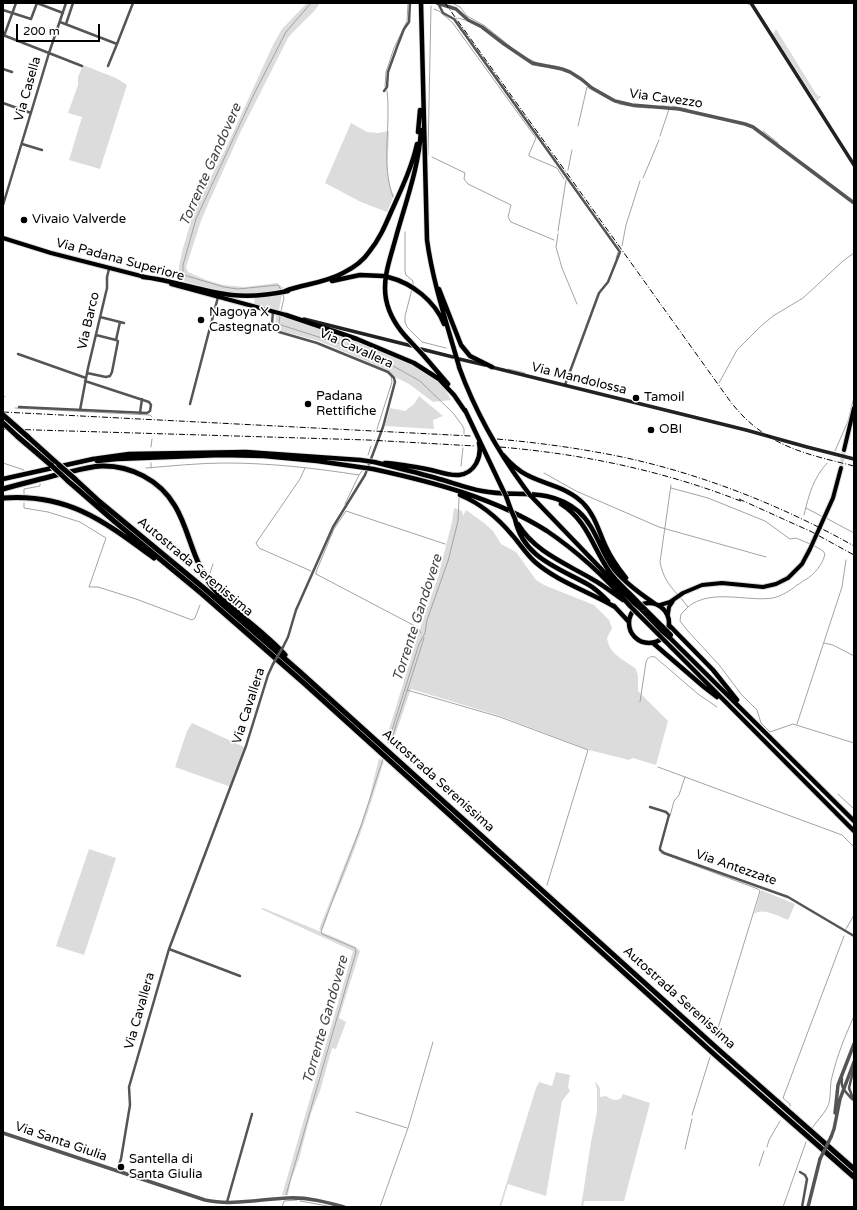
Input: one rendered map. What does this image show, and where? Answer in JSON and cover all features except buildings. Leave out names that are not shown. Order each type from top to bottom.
[{"type":"highway","points":[[419,3],[421,136],[417,164],[389,263],[385,289],[386,299],[392,317],[410,341],[451,387],[476,432],[506,496],[524,542],[548,564],[596,589],[628,621],[633,636],[642,642],[653,643],[660,640],[665,635],[670,624]]},
{"type":"highway","points":[[419,3],[426,222],[429,257],[460,370]]},
{"type":"highway","points":[[285,291],[332,278],[344,273],[359,262],[371,250],[380,235],[414,159],[418,143],[420,110]]},
{"type":"highway","points":[[429,257],[440,292],[461,345],[470,356],[492,367]]},
{"type":"highway","points":[[143,277],[158,278],[214,292],[233,295],[262,295],[370,274],[386,276],[409,285],[420,293],[430,302],[443,322],[460,370],[478,413],[498,450],[530,495],[661,630],[754,732],[854,831]]},
{"type":"highway","points":[[286,314],[357,339],[414,362],[439,379],[465,411]]},
{"type":"highway","name":"Autostrada Serenissima","points":[[3,415],[100,502],[205,589],[300,672],[854,1170]]},
{"type":"highway","name":"Autostrada Serenissima","points":[[3,423],[114,521],[201,593],[305,684],[727,1066],[854,1177]]},
{"type":"highway","points":[[3,480],[93,459],[129,454],[246,452],[399,464],[453,475],[462,474],[475,467],[479,458],[480,448],[476,432]]},
{"type":"highway","points":[[498,450],[516,468],[528,475],[576,496],[584,504],[597,524],[612,558],[631,585]]},
{"type":"highway","points":[[3,480],[94,462],[117,459],[221,455],[313,460],[374,469],[435,484],[508,510],[548,532],[577,554],[634,603]]},
{"type":"highway","points":[[374,462],[427,475],[484,492],[536,494],[558,500],[570,506],[580,513],[592,527],[611,565],[631,585],[654,603]]},
{"type":"highway","points":[[3,489],[99,466],[124,468],[146,477],[160,487],[175,505],[200,566],[214,588],[225,600],[280,649],[300,672]]},
{"type":"highway","points":[[435,484],[465,497],[484,508],[502,524],[534,561],[553,575],[597,596],[615,607]]},
{"type":"highway","points":[[536,494],[558,502],[573,513],[590,534],[608,571],[634,603]]},
{"type":"highway","points":[[3,498],[40,498],[54,501],[81,511],[115,530],[201,593]]},
{"type":"highway","points":[[515,519],[528,537],[545,553],[634,603]]},
{"type":"highway","points":[[628,621],[632,611],[639,604],[654,603],[660,605],[668,614],[670,624],[714,670],[729,691],[761,729]]},
{"type":"highway","points":[[668,638],[701,668],[854,821]]},
{"type":"highway","points":[[653,643],[704,687],[730,705]]},
{"type":"main road","points":[[751,3],[854,166]]},
{"type":"main road","name":"Via Padana Superiore","points":[[3,237],[16,243],[109,268],[412,346]]},
{"type":"main road","points":[[421,348],[453,357]]},
{"type":"main road","name":"Via Mandolossa","points":[[459,359],[854,459]]},
{"type":"main road","points":[[844,450],[854,408]]},
{"type":"main road","points":[[668,614],[669,607],[673,601],[689,589],[702,585],[722,583],[763,587],[776,584],[793,574],[805,558],[829,507],[836,489],[841,468]]},
{"type":"main road","points":[[660,605],[673,601]]},
{"type":"street","points":[[16,3],[4,35],[82,66]]},
{"type":"street","points":[[3,10],[31,19],[37,3],[63,13]]},
{"type":"street","name":"Via Casella","points":[[3,205],[49,53],[66,3]]},
{"type":"street","points":[[66,24],[74,3]]},
{"type":"street","points":[[108,66],[133,3]]},
{"type":"street","points":[[384,91],[387,88],[388,72],[408,22],[410,3]]},
{"type":"street","points":[[438,3],[443,13],[454,19],[620,252],[608,282],[599,293],[565,386]]},
{"type":"street","name":"Via Cavezzo","points":[[438,3],[459,11],[468,20],[482,27],[527,60],[536,64],[555,67],[570,72],[592,88],[615,101],[632,105],[679,109],[753,127],[854,203]]},
{"type":"street","points":[[60,22],[117,44]]},
{"type":"street","points":[[3,69],[12,72]]},
{"type":"street","points":[[3,103],[31,113]]},
{"type":"street","points":[[22,144],[42,150]]},
{"type":"street","name":"Via Barco","points":[[80,410],[107,288],[109,268]]},
{"type":"street","points":[[190,404],[218,297]]},
{"type":"street","name":"Via Cavallera","points":[[117,1172],[121,1159],[130,1105],[129,1087],[169,949],[246,746],[268,675],[288,637],[296,610],[333,527],[366,475],[381,433],[394,382],[394,378],[388,372],[318,343],[279,332],[272,328],[271,321],[273,311]]},
{"type":"street","points":[[100,317],[124,323]]},
{"type":"street","points":[[87,373],[106,377],[111,375],[118,343],[116,340],[120,322]]},
{"type":"street","points":[[96,335],[116,340]]},
{"type":"street","points":[[18,354],[150,403],[150,411],[148,413],[140,413],[19,407]]},
{"type":"street","points":[[140,413],[142,400]]},
{"type":"street","name":"Via Antezzate","points":[[650,807],[666,812],[669,815],[660,848],[660,850],[664,853],[788,897],[854,936]]},
{"type":"street","points":[[169,949],[240,976]]},
{"type":"street","points":[[808,1206],[820,1159],[834,1129],[837,1092],[854,1044]]},
{"type":"street","points":[[843,1084],[853,1067],[854,1058]]},
{"type":"street","points":[[854,1062],[849,1088],[854,1101]]},
{"type":"street","points":[[843,1076],[844,1090],[854,1101]]},
{"type":"street","points":[[835,1118],[844,1090]]},
{"type":"street","points":[[840,1099],[846,1096],[854,1101]]},
{"type":"street","points":[[227,1202],[252,1114]]},
{"type":"street","name":"Via Santa Giulia","points":[[3,1133],[204,1200],[227,1202],[299,1198],[317,1200],[344,1207]]},
{"type":"street","points":[[800,1172],[805,1175],[807,1179],[802,1207]]},
{"type":"shaded area","points":[[307,3],[320,3],[288,38],[241,131],[209,202],[201,221],[186,267],[188,272],[206,280],[224,285],[245,287],[277,283],[284,288],[257,293],[244,293],[217,290],[178,280],[183,248],[195,208],[225,150],[273,45],[282,29]]},
{"type":"shaded area","points":[[776,29],[815,92],[818,96],[821,96],[817,102],[773,34]]},
{"type":"shaded area","points":[[83,65],[116,78],[127,85],[100,169],[69,160],[82,117],[68,113]]},
{"type":"shaded area","points":[[351,123],[367,132],[378,133],[389,131],[388,172],[394,195],[387,212],[361,202],[325,183]]},
{"type":"shaded area","points":[[282,295],[279,310],[255,304],[254,302],[255,298]]},
{"type":"shaded area","points":[[276,314],[332,332],[410,362],[442,383],[451,400],[433,402],[409,384],[389,374],[387,370],[319,341],[281,331],[275,325]]},
{"type":"shaded area","points":[[419,396],[443,416],[433,420],[434,429],[385,426],[390,408],[405,411],[414,404]]},
{"type":"shaded area","points":[[454,508],[462,511],[463,516],[466,510],[484,523],[493,531],[501,544],[516,552],[536,580],[544,585],[594,605],[609,620],[612,628],[607,638],[608,644],[614,653],[636,669],[638,676],[638,691],[668,721],[656,765],[633,758],[629,760],[589,750],[500,716],[411,689],[392,744],[386,739],[421,626],[438,577],[452,522]]},
{"type":"shaded area","points":[[192,723],[244,747],[231,787],[175,767],[187,731]]},
{"type":"shaded area","points":[[379,758],[384,762],[371,803],[354,851],[322,931],[319,929],[368,803]]},
{"type":"shaded area","points":[[89,849],[116,858],[84,955],[56,946]]},
{"type":"shaded area","points":[[761,890],[795,904],[788,920],[775,914],[762,911],[754,914]]},
{"type":"shaded area","points":[[263,908],[336,938],[356,947],[360,951],[339,1018],[346,1022],[336,1049],[332,1048],[320,1091],[311,1113],[288,1195],[282,1195],[353,951],[261,909]]},
{"type":"shaded area","points":[[556,1072],[570,1075],[568,1087],[570,1091],[562,1101],[546,1196],[508,1184],[501,1207],[499,1207],[536,1088],[539,1082],[552,1086]]},
{"type":"shaded area","points":[[595,1081],[600,1088],[600,1097],[606,1096],[617,1100],[621,1098],[623,1094],[650,1103],[624,1201],[584,1201],[583,1207],[581,1207],[597,1112],[597,1090]]},
{"type":"waterway","name":"Torrente Gandovere","points":[[281,290],[278,285],[238,289],[224,287],[183,274],[183,265],[196,219],[254,94],[286,32],[311,3]]},
{"type":"waterway","points":[[385,87],[386,72],[394,48],[407,21],[408,3]]},
{"type":"waterway","points":[[452,3],[460,7],[467,16],[485,26],[511,47]]},
{"type":"waterway","points":[[428,155],[431,6]]},
{"type":"waterway","points":[[434,9],[439,11],[452,22],[536,138],[529,156],[557,168],[564,179]]},
{"type":"waterway","points":[[458,18],[465,20]]},
{"type":"waterway","points":[[529,59],[535,62]]},
{"type":"waterway","points":[[532,65],[545,67]]},
{"type":"waterway","points":[[549,65],[560,67]]},
{"type":"waterway","points":[[582,78],[590,85]]},
{"type":"waterway","points":[[578,126],[587,87],[612,101]]},
{"type":"waterway","points":[[387,91],[387,166],[393,197]]},
{"type":"waterway","points":[[619,104],[630,106]]},
{"type":"waterway","points":[[672,106],[687,109]]},
{"type":"waterway","points":[[633,107],[650,108]]},
{"type":"waterway","points":[[660,136],[669,109]]},
{"type":"waterway","points":[[763,131],[778,143]]},
{"type":"waterway","points":[[643,178],[659,140]]},
{"type":"waterway","points":[[568,170],[572,150]]},
{"type":"waterway","points":[[432,157],[465,173],[464,179],[468,184],[511,205],[508,217],[511,222],[554,240]]},
{"type":"waterway","points":[[806,165],[826,180]]},
{"type":"waterway","points":[[558,231],[566,180]]},
{"type":"waterway","points":[[622,246],[626,225],[640,181]]},
{"type":"waterway","points":[[405,232],[405,271],[406,275],[413,281],[413,284]]},
{"type":"waterway","points":[[558,234],[556,247],[562,268],[577,304]]},
{"type":"waterway","points":[[616,258],[618,252]]},
{"type":"waterway","points":[[719,383],[737,350],[761,326],[773,316],[803,298],[843,261],[854,253]]},
{"type":"waterway","points":[[412,289],[405,316],[407,327],[422,342],[446,348]]},
{"type":"waterway","name":"Torrente Gandovere","points":[[281,311],[284,298],[283,294]]},
{"type":"waterway","name":"Torrente Gandovere","points":[[280,316],[279,323],[281,325],[350,347],[386,362],[420,381],[453,413],[462,425],[464,434]]},
{"type":"waterway","points":[[508,369],[525,373]]},
{"type":"waterway","points":[[377,429],[392,382],[391,376]]},
{"type":"waterway","points":[[835,451],[848,421],[854,397]]},
{"type":"waterway","points":[[15,408],[150,415],[152,417]]},
{"type":"waterway","points":[[151,447],[152,439]]},
{"type":"waterway","points":[[368,455],[371,446]]},
{"type":"waterway","name":"Torrente Gandovere","points":[[461,466],[463,448]]},
{"type":"waterway","points":[[3,463],[24,470]]},
{"type":"waterway","points":[[151,463],[151,468]]},
{"type":"waterway","points":[[146,468],[242,463],[292,466],[359,475],[362,471]]},
{"type":"waterway","points":[[804,515],[812,487],[818,475],[827,463]]},
{"type":"waterway","points":[[305,468],[300,479],[256,543],[259,548],[311,571]]},
{"type":"waterway","points":[[544,473],[576,491],[659,527],[766,557]]},
{"type":"waterway","points":[[345,504],[359,475]]},
{"type":"waterway","points":[[24,495],[24,489],[40,486],[40,484]]},
{"type":"waterway","points":[[671,485],[660,562],[666,580],[678,595]]},
{"type":"waterway","points":[[671,488],[708,498],[765,521],[790,539],[796,538],[810,544]]},
{"type":"waterway","name":"Torrente Gandovere","points":[[388,743],[419,644],[425,633],[427,620],[448,561],[458,521],[459,498]]},
{"type":"waterway","points":[[24,503],[24,508],[48,512],[80,522],[106,538],[89,587],[98,587],[136,599],[192,620],[195,618],[200,605]]},
{"type":"waterway","points":[[806,508],[823,517]]},
{"type":"waterway","points":[[316,574],[334,529],[346,511],[445,544]]},
{"type":"waterway","points":[[826,518],[854,533]]},
{"type":"waterway","points":[[688,607],[697,601],[707,598],[729,597],[763,599],[782,595],[808,578],[820,565],[825,554],[813,545]]},
{"type":"waterway","points":[[797,724],[842,587],[846,560]]},
{"type":"waterway","points":[[210,573],[213,564]]},
{"type":"waterway","points":[[316,574],[415,626],[421,633]]},
{"type":"waterway","points":[[680,597],[688,607],[681,614],[680,621],[720,666],[741,694],[757,710],[761,723],[770,732],[793,724],[854,743]]},
{"type":"waterway","name":"Torrente Gandovere","points":[[391,741],[424,638]]},
{"type":"waterway","points":[[824,643],[833,645],[854,656]]},
{"type":"waterway","points":[[640,702],[646,662],[649,657],[655,657],[698,694],[717,707]]},
{"type":"waterway","points":[[407,690],[500,717],[588,750],[547,885]]},
{"type":"waterway","name":"Torrente Gandovere","points":[[286,1195],[356,952],[355,948],[322,934],[321,931],[361,826],[383,759]]},
{"type":"waterway","points":[[658,767],[842,835],[854,847]]},
{"type":"waterway","points":[[670,816],[674,801],[679,795],[685,777]]},
{"type":"waterway","points":[[838,794],[854,809]]},
{"type":"waterway","points":[[661,853],[760,891],[715,1038]]},
{"type":"waterway","points":[[846,929],[854,915]]},
{"type":"waterway","points":[[790,1106],[790,1104],[783,1098],[844,936]]},
{"type":"waterway","points":[[812,1128],[829,1104],[831,1081],[834,1069],[854,1016]]},
{"type":"waterway","points":[[380,1207],[408,1128],[433,1042]]},
{"type":"waterway","points":[[692,1115],[710,1057]]},
{"type":"waterway","points":[[356,1112],[407,1128]]},
{"type":"waterway","points":[[685,1149],[692,1119]]},
{"type":"waterway","points":[[767,1147],[769,1140],[780,1121]]},
{"type":"waterway","points":[[783,1207],[806,1142]]},
{"type":"waterway","points":[[759,1166],[764,1151]]},
{"type":"waterway","name":"Torrente Gandovere","points":[[282,1207],[284,1201],[297,1200]]},
{"type":"waterway","points":[[300,1201],[333,1207]]},
{"type":"tunnel","points":[[841,468],[844,450]]},
{"type":"railway","points":[[445,3],[738,411],[765,434],[789,447],[801,452],[854,466]]},
{"type":"railway","points":[[3,412],[471,436]]},
{"type":"railway","points":[[3,429],[368,440],[475,446]]},
{"type":"railway","points":[[497,439],[546,444],[596,452],[662,467],[696,477],[761,501],[793,515],[854,546]]},
{"type":"railway","points":[[500,447],[593,459],[684,481],[743,502]]},
{"type":"railway","points":[[739,499],[812,532],[854,555]]},
{"type":"place","name":"Vivaio Valverde","points":[[24,220]]},
{"type":"place","name":"Nagoya X Castegnato","points":[[201,320]]},
{"type":"place","name":"Tamoil","points":[[636,398]]},
{"type":"place","name":"Padana Rettifiche","points":[[308,404]]},
{"type":"place","name":"OBI","points":[[651,430]]},
{"type":"place","name":"Santella di Santa Giulia","points":[[121,1167]]}]
